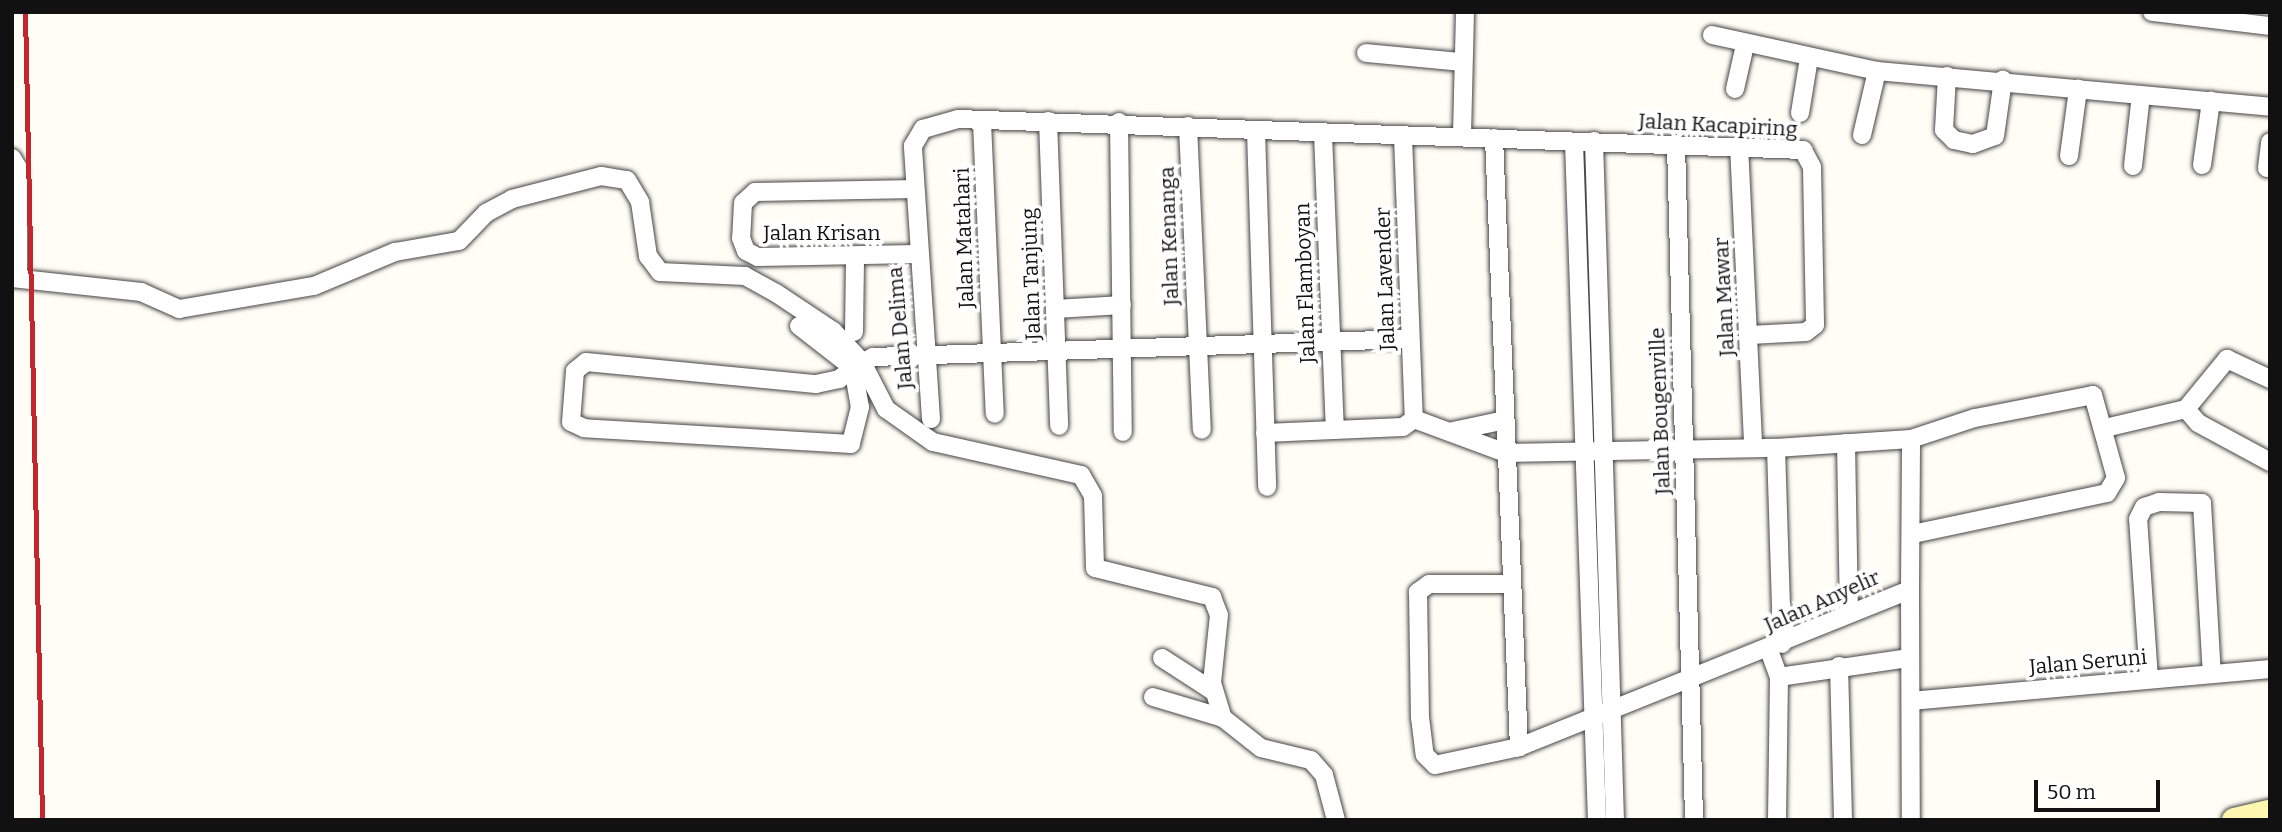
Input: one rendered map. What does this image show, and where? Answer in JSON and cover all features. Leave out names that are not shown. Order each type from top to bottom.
[{"type":"street","points":[[1462,135],[1465,12]]},
{"type":"street","points":[[2152,12],[2248,18],[2270,26]]},
{"type":"street","points":[[1712,35],[1745,45],[1877,71],[2003,80],[2270,107]]},
{"type":"street","points":[[1735,89],[1745,45]]},
{"type":"street","points":[[1366,53],[1462,62]]},
{"type":"street","points":[[1800,113],[1809,58]]},
{"type":"street","points":[[1862,135],[1877,71]]},
{"type":"street","points":[[1947,76],[1944,130],[1954,141],[1973,144],[1995,136],[2003,80]]},
{"type":"street","points":[[2069,156],[2078,89]]},
{"type":"street","points":[[2133,166],[2141,95]]},
{"type":"street","points":[[2202,165],[2211,101]]},
{"type":"street","name":"Jalan Delima","points":[[931,419],[917,254],[915,189],[914,146],[923,129],[951,120],[1119,122],[1256,131]]},
{"type":"street","name":"Jalan Tanjung","points":[[1048,121],[1059,426]]},
{"type":"street","name":"Jalan Matahari","points":[[982,122],[995,414]]},
{"type":"street","points":[[1119,122],[1123,432]]},
{"type":"street","name":"Jalan Kenanga","points":[[1188,126],[1202,430]]},
{"type":"street","points":[[1256,131],[1267,487]]},
{"type":"street","name":"Jalan Kacapiring","points":[[1256,131],[1403,136],[1462,135],[1574,142],[1739,145],[1803,150],[1812,167],[1815,325],[1806,332],[1750,335]]},
{"type":"street","name":"Jalan Flamboyan","points":[[1324,134],[1329,342],[1335,430]]},
{"type":"street","name":"Jalan Lavender","points":[[1403,136],[1414,419]]},
{"type":"street","points":[[1494,138],[1506,453],[1508,584],[1519,747]]},
{"type":"street","points":[[1574,142],[1578,256],[1592,345]]},
{"type":"street","points":[[1594,142],[1597,257],[1592,345],[1598,541],[1591,616],[1597,820]]},
{"type":"street","points":[[2267,168],[2270,142]]},
{"type":"street","name":"Jalan Bougenville","points":[[1676,144],[1695,820]]},
{"type":"street","name":"Jalan Mawar","points":[[1739,145],[1750,335],[1753,447]]},
{"type":"street","points":[[12,158],[18,168],[15,276],[141,292],[172,308],[296,290],[395,253],[459,241],[502,202],[610,176],[635,188],[648,256],[660,272],[745,276],[833,331],[886,409],[933,442],[1081,475],[1093,496],[1097,570],[1212,597],[1219,615],[1213,691],[1223,718]]},
{"type":"street","name":"Jalan Krisan","points":[[915,189],[755,192],[745,198],[741,242],[750,254],[855,257],[917,254]]},
{"type":"street","points":[[1578,256],[1597,257]]},
{"type":"street","points":[[854,332],[855,257]]},
{"type":"street","points":[[1056,309],[1122,305]]},
{"type":"street","points":[[799,326],[858,365]]},
{"type":"street","points":[[858,365],[860,407],[856,437],[848,445],[584,428],[571,422],[575,371],[586,362],[817,384],[858,365],[925,353],[1409,339]]},
{"type":"street","points":[[2105,428],[2186,409],[2227,359],[2270,379]]},
{"type":"street","points":[[1265,433],[1403,427],[1414,419],[1453,431],[1488,452],[1683,447],[1776,448],[1911,439],[2087,393],[2097,400],[2116,478],[2107,492],[1913,534]]},
{"type":"street","points":[[2186,409],[2198,423],[2270,462]]},
{"type":"street","points":[[1453,431],[1504,420]]},
{"type":"street","name":"Jalan Anyelir","points":[[1508,584],[1419,590],[1420,717],[1425,755],[1435,765],[1519,747],[1593,719],[1689,676],[1776,660],[1849,610],[1911,603],[1911,439]]},
{"type":"street","points":[[1846,443],[1849,610]]},
{"type":"street","points":[[1776,448],[1777,820]]},
{"type":"street","points":[[2149,679],[2138,519],[2144,507],[2159,502],[2202,503],[2212,674]]},
{"type":"street","points":[[1598,541],[1611,615],[1615,820]]},
{"type":"street","points":[[1911,603],[1911,820]]},
{"type":"street","points":[[1591,616],[1611,615]]},
{"type":"street","points":[[1162,658],[1213,691]]},
{"type":"street","points":[[1776,660],[1839,666],[1910,658]]},
{"type":"street","points":[[1839,666],[1843,820]]},
{"type":"street","name":"Jalan Seruni","points":[[1911,701],[2270,669]]},
{"type":"street","points":[[1153,697],[1223,718],[1261,748],[1311,760],[1324,775],[1336,820]]},
{"type":"street","points":[[2234,820],[2270,812]]},
{"type":"railway","points":[[25,12],[42,820]]}]
